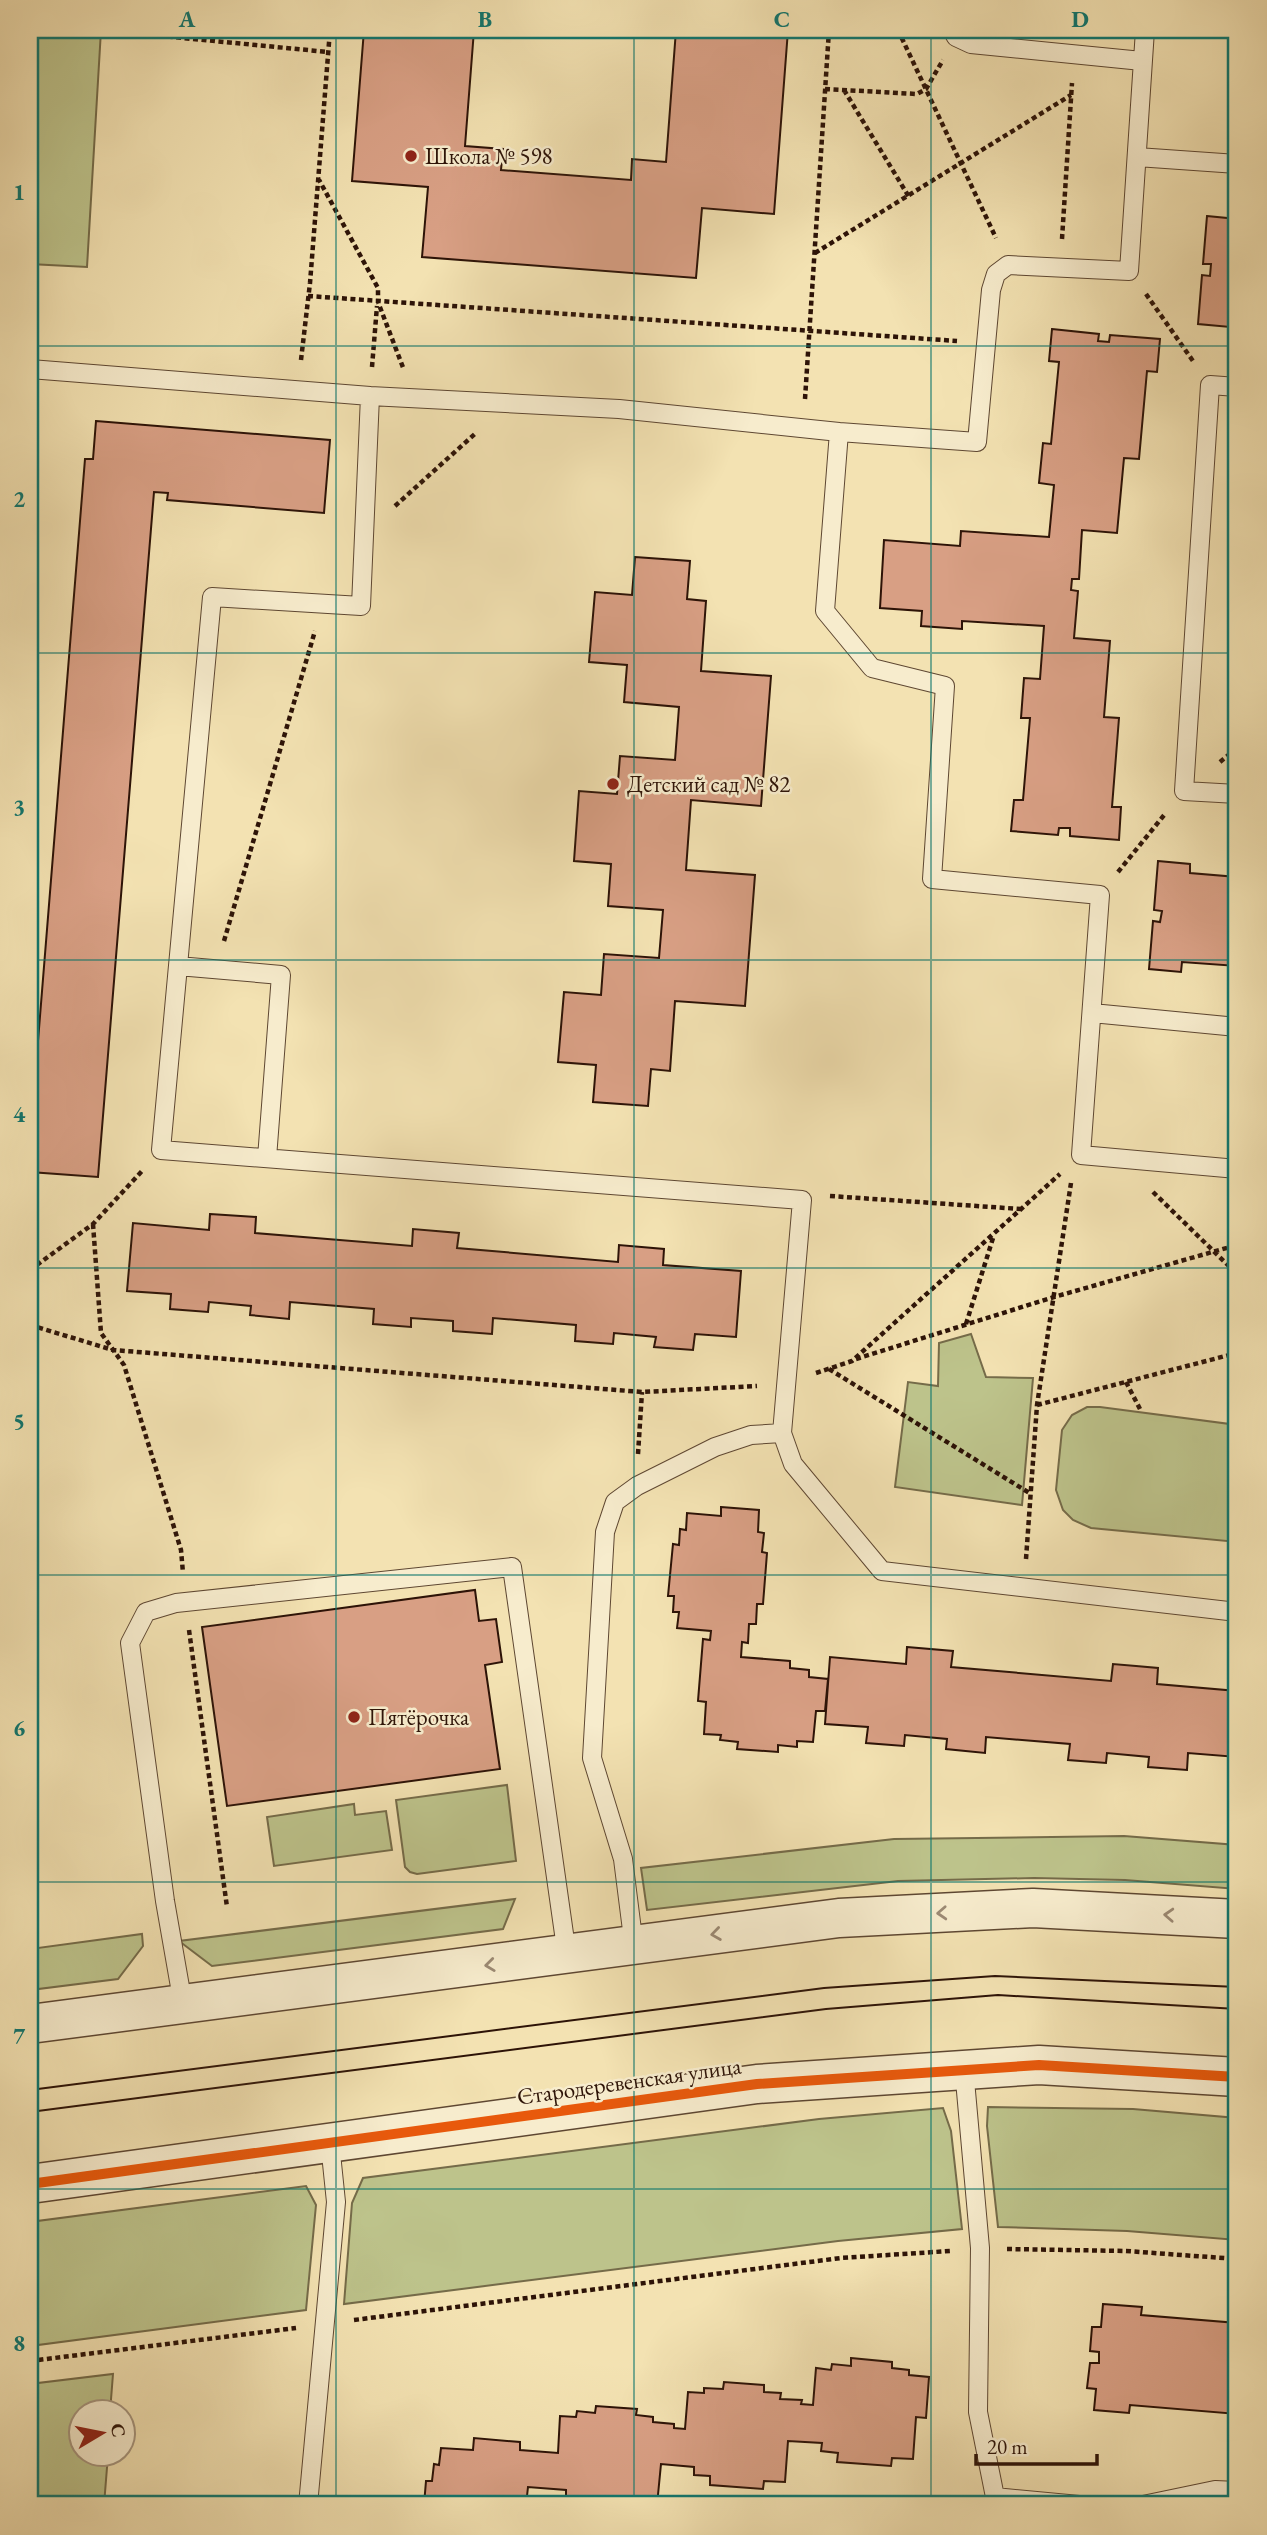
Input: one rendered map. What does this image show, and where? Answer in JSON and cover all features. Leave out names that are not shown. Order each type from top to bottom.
[{"type":"street","points":[[30,2024],[839,1918],[1033,1908],[1237,1919]]},
{"type":"street","name":"Стародеревенская улица","points":[[30,2184],[757,2084],[1039,2066],[1237,2077]]},
{"type":"lane","points":[[30,369],[369,396],[619,409],[839,432],[977,442],[991,290],[996,274],[1008,265],[1129,271],[1145,30]]},
{"type":"lane","points":[[954,33],[971,44],[1142,61]]},
{"type":"lane","points":[[1136,157],[1237,164]]},
{"type":"lane","points":[[1237,387],[1210,385],[1184,791],[1237,794]]},
{"type":"lane","points":[[369,396],[360,606],[212,597],[161,1150],[802,1200],[782,1433],[793,1464],[882,1571],[1237,1612]]},
{"type":"lane","points":[[839,432],[825,611],[873,668],[945,685],[932,879],[1100,895],[1078,1158],[1237,1168]]},
{"type":"lane","points":[[178,966],[281,975],[267,1158]]},
{"type":"lane","points":[[1092,1013],[1237,1027]]},
{"type":"lane","points":[[634,1945],[623,1859],[592,1758],[605,1531],[615,1502],[636,1486],[715,1447],[751,1435],[782,1433]]},
{"type":"lane","points":[[183,2004],[165,1900],[130,1643],[146,1612],[176,1603],[512,1567],[567,1955]]},
{"type":"lane","points":[[964,2069],[980,2248],[978,2412],[995,2497]]},
{"type":"lane","points":[[308,2505],[336,2202],[330,2144]]},
{"type":"lane","points":[[1143,2505],[1215,2490],[1237,2491]]},
{"type":"lane","points":[[978,2505],[995,2497],[1079,2505]]},
{"type":"path","points":[[100,30],[328,52]]},
{"type":"path","points":[[298,389],[330,30]]},
{"type":"path","points":[[803,428],[829,30]]},
{"type":"path","points":[[898,30],[1008,265]]},
{"type":"path","points":[[825,89],[917,94],[926,89],[954,33]]},
{"type":"path","points":[[1061,268],[1074,54]]},
{"type":"path","points":[[844,90],[909,197]]},
{"type":"path","points":[[814,254],[1071,96]]},
{"type":"path","points":[[318,177],[378,288],[369,396]]},
{"type":"path","points":[[1129,271],[1210,385]]},
{"type":"path","points":[[308,296],[986,343]]},
{"type":"path","points":[[377,302],[415,399]]},
{"type":"path","points":[[364,535],[508,404]]},
{"type":"path","points":[[216,969],[323,604]]},
{"type":"path","points":[[1100,895],[1184,791]]},
{"type":"path","points":[[30,1270],[93,1224],[161,1150]]},
{"type":"path","points":[[852,1360],[1078,1158]]},
{"type":"path","points":[[1024,1587],[1037,1405],[1078,1158]]},
{"type":"path","points":[[1121,1160],[1237,1274]]},
{"type":"path","points":[[802,1200],[822,1195],[1021,1209]]},
{"type":"path","points":[[93,1224],[101,1334],[113,1350]]},
{"type":"path","points":[[966,1325],[995,1233]]},
{"type":"path","points":[[30,1325],[113,1350],[642,1392],[785,1385],[852,1360],[1054,1297],[1237,1245]]},
{"type":"path","points":[[1037,1405],[1237,1353]]},
{"type":"path","points":[[829,1369],[1031,1494]]},
{"type":"path","points":[[1126,1382],[1140,1409]]},
{"type":"path","points":[[636,1486],[642,1392]]},
{"type":"path","points":[[30,2361],[841,2258],[980,2248],[1126,2250],[1237,2259]]},
{"type":"green space","points":[[30,30],[101,30],[87,267],[30,264]]},
{"type":"green space","points":[[971,1334],[986,1377],[1033,1378],[1022,1505],[895,1487],[908,1382],[938,1386],[939,1343]]},
{"type":"green space","points":[[1087,1407],[1237,1425],[1237,1542],[1091,1528],[1073,1520],[1063,1510],[1056,1490],[1062,1430],[1072,1415]]},
{"type":"green space","points":[[507,1785],[516,1861],[417,1874],[405,1867],[396,1800]]},
{"type":"green space","points":[[354,1804],[355,1815],[386,1811],[392,1850],[274,1866],[267,1817]]},
{"type":"green space","points":[[1124,1836],[1237,1845],[1237,1889],[1125,1880],[1034,1878],[898,1881],[647,1910],[641,1868],[894,1839]]},
{"type":"green space","points":[[515,1899],[503,1929],[212,1966],[179,1941]]},
{"type":"green space","points":[[142,1934],[143,1946],[118,1979],[30,1990],[30,1949]]},
{"type":"green space","points":[[988,2107],[1133,2109],[1237,2118],[1237,2240],[1127,2231],[998,2227],[987,2126]]},
{"type":"green space","points":[[943,2108],[951,2131],[962,2229],[838,2241],[344,2304],[352,2203],[363,2178],[819,2119]]},
{"type":"green space","points":[[306,2186],[316,2205],[306,2310],[30,2346],[30,2222]]},
{"type":"green space","points":[[113,2374],[111,2398],[66,2398],[66,2468],[107,2468],[104,2505],[30,2505],[30,2384]]},
{"type":"building","points":[[364,30],[474,30],[465,146],[503,149],[501,170],[631,180],[632,159],[666,162],[676,30],[788,30],[774,214],[702,208],[696,278],[422,257],[428,187],[352,181]]},
{"type":"building","points":[[1207,216],[1237,219],[1237,318],[1231,318],[1230,327],[1198,324],[1202,275],[1210,276],[1211,264],[1203,264]]},
{"type":"building","points":[[1052,329],[1099,334],[1098,341],[1109,342],[1110,335],[1160,339],[1157,372],[1147,371],[1139,459],[1124,458],[1117,533],[1082,530],[1079,579],[1072,579],[1071,590],[1078,591],[1074,638],[1110,641],[1104,717],[1119,718],[1112,807],[1121,807],[1119,840],[1070,836],[1070,828],[1059,828],[1058,835],[1011,831],[1014,800],[1023,800],[1030,718],[1021,718],[1024,678],[1040,679],[1044,626],[962,621],[962,629],[921,626],[922,611],[880,608],[884,540],[960,546],[961,531],[1049,537],[1054,485],[1039,483],[1043,443],[1051,444],[1059,362],[1049,361]]},
{"type":"building","points":[[96,421],[330,440],[324,513],[167,500],[168,493],[154,492],[98,1177],[30,1172],[30,1140],[85,459],[93,459]]},
{"type":"building","points":[[635,557],[690,561],[687,599],[706,601],[701,671],[771,676],[761,806],[691,800],[686,870],[755,875],[745,1006],[675,1001],[670,1071],[651,1069],[648,1106],[593,1102],[596,1065],[558,1062],[564,992],[601,995],[604,954],[659,958],[663,910],[608,906],[611,864],[574,861],[579,791],[617,794],[620,756],[675,760],[679,707],[624,702],[627,665],[589,662],[595,592],[632,595]]},
{"type":"building","points":[[1235,566],[1237,607],[1231,607]]},
{"type":"building","points":[[1158,861],[1190,864],[1190,873],[1237,877],[1237,966],[1182,962],[1181,972],[1149,969],[1153,921],[1160,922],[1162,911],[1154,910]]},
{"type":"building","points":[[210,1214],[256,1217],[255,1233],[412,1246],[413,1229],[459,1233],[457,1248],[618,1262],[619,1245],[664,1249],[663,1265],[741,1271],[736,1337],[695,1334],[693,1350],[654,1347],[656,1337],[614,1333],[613,1344],[575,1341],[576,1325],[493,1318],[492,1334],[453,1331],[453,1321],[411,1318],[411,1327],[373,1324],[374,1309],[290,1302],[289,1319],[250,1315],[251,1306],[209,1302],[208,1312],[170,1309],[171,1294],[127,1291],[133,1223],[209,1230]]},
{"type":"building","points":[[721,1507],[759,1510],[758,1532],[764,1533],[762,1552],[767,1553],[763,1604],[757,1604],[756,1624],[749,1624],[748,1643],[742,1642],[741,1657],[790,1661],[790,1668],[809,1670],[809,1677],[828,1679],[825,1711],[816,1711],[813,1742],[797,1741],[797,1747],[778,1745],[778,1752],[737,1749],[738,1742],[720,1740],[721,1735],[704,1734],[706,1702],[698,1701],[703,1639],[710,1640],[711,1631],[677,1628],[679,1612],[673,1612],[674,1596],[668,1596],[673,1544],[679,1545],[680,1529],[686,1530],[687,1513],[721,1516]]},
{"type":"building","name":"Пятёрочка","points":[[475,1590],[479,1621],[496,1619],[502,1662],[485,1665],[500,1769],[227,1806],[202,1627]]},
{"type":"building","points":[[907,1647],[953,1651],[951,1667],[1111,1681],[1113,1664],[1158,1668],[1157,1684],[1237,1691],[1237,1757],[1188,1753],[1187,1770],[1148,1767],[1149,1757],[1107,1753],[1106,1763],[1068,1760],[1070,1744],[986,1737],[985,1753],[946,1749],[947,1739],[905,1735],[904,1746],[866,1743],[868,1727],[825,1724],[830,1657],[906,1664]]},
{"type":"building","points":[[1103,2304],[1142,2307],[1141,2315],[1237,2323],[1237,2414],[1130,2405],[1129,2413],[1094,2410],[1096,2389],[1087,2388],[1090,2363],[1099,2363],[1099,2352],[1090,2351],[1092,2327],[1101,2327]]},
{"type":"building","points":[[851,2358],[892,2362],[892,2368],[909,2370],[909,2375],[929,2377],[926,2418],[916,2417],[913,2459],[892,2458],[891,2466],[837,2462],[838,2453],[821,2451],[822,2443],[788,2441],[785,2482],[764,2481],[763,2489],[710,2485],[710,2476],[694,2475],[694,2467],[661,2464],[657,2505],[582,2505],[583,2500],[566,2499],[566,2490],[528,2487],[526,2505],[424,2505],[426,2481],[432,2481],[434,2464],[439,2465],[441,2448],[473,2450],[474,2438],[520,2442],[520,2450],[558,2453],[560,2416],[576,2417],[577,2411],[595,2413],[596,2406],[637,2409],[636,2415],[653,2417],[653,2422],[674,2424],[674,2428],[685,2429],[688,2392],[704,2393],[704,2388],[723,2389],[724,2382],[764,2385],[764,2392],[781,2393],[780,2399],[802,2400],[801,2404],[813,2405],[816,2368],[831,2370],[832,2364],[851,2366]]},
{"type":"tram line","points":[[30,2090],[824,1988],[995,1976],[1237,1987]]},
{"type":"tram line","points":[[30,2112],[826,2009],[998,1995],[1237,2009]]},
{"type":"cycle path","points":[[30,2184],[757,2084],[1039,2065],[1237,2077]]},
{"type":"place","name":"Школа № 598","points":[[411,156]]},
{"type":"place","name":"Детский сад № 82","points":[[613,784]]},
{"type":"place","name":"Пятёрочка","points":[[354,1717]]}]
